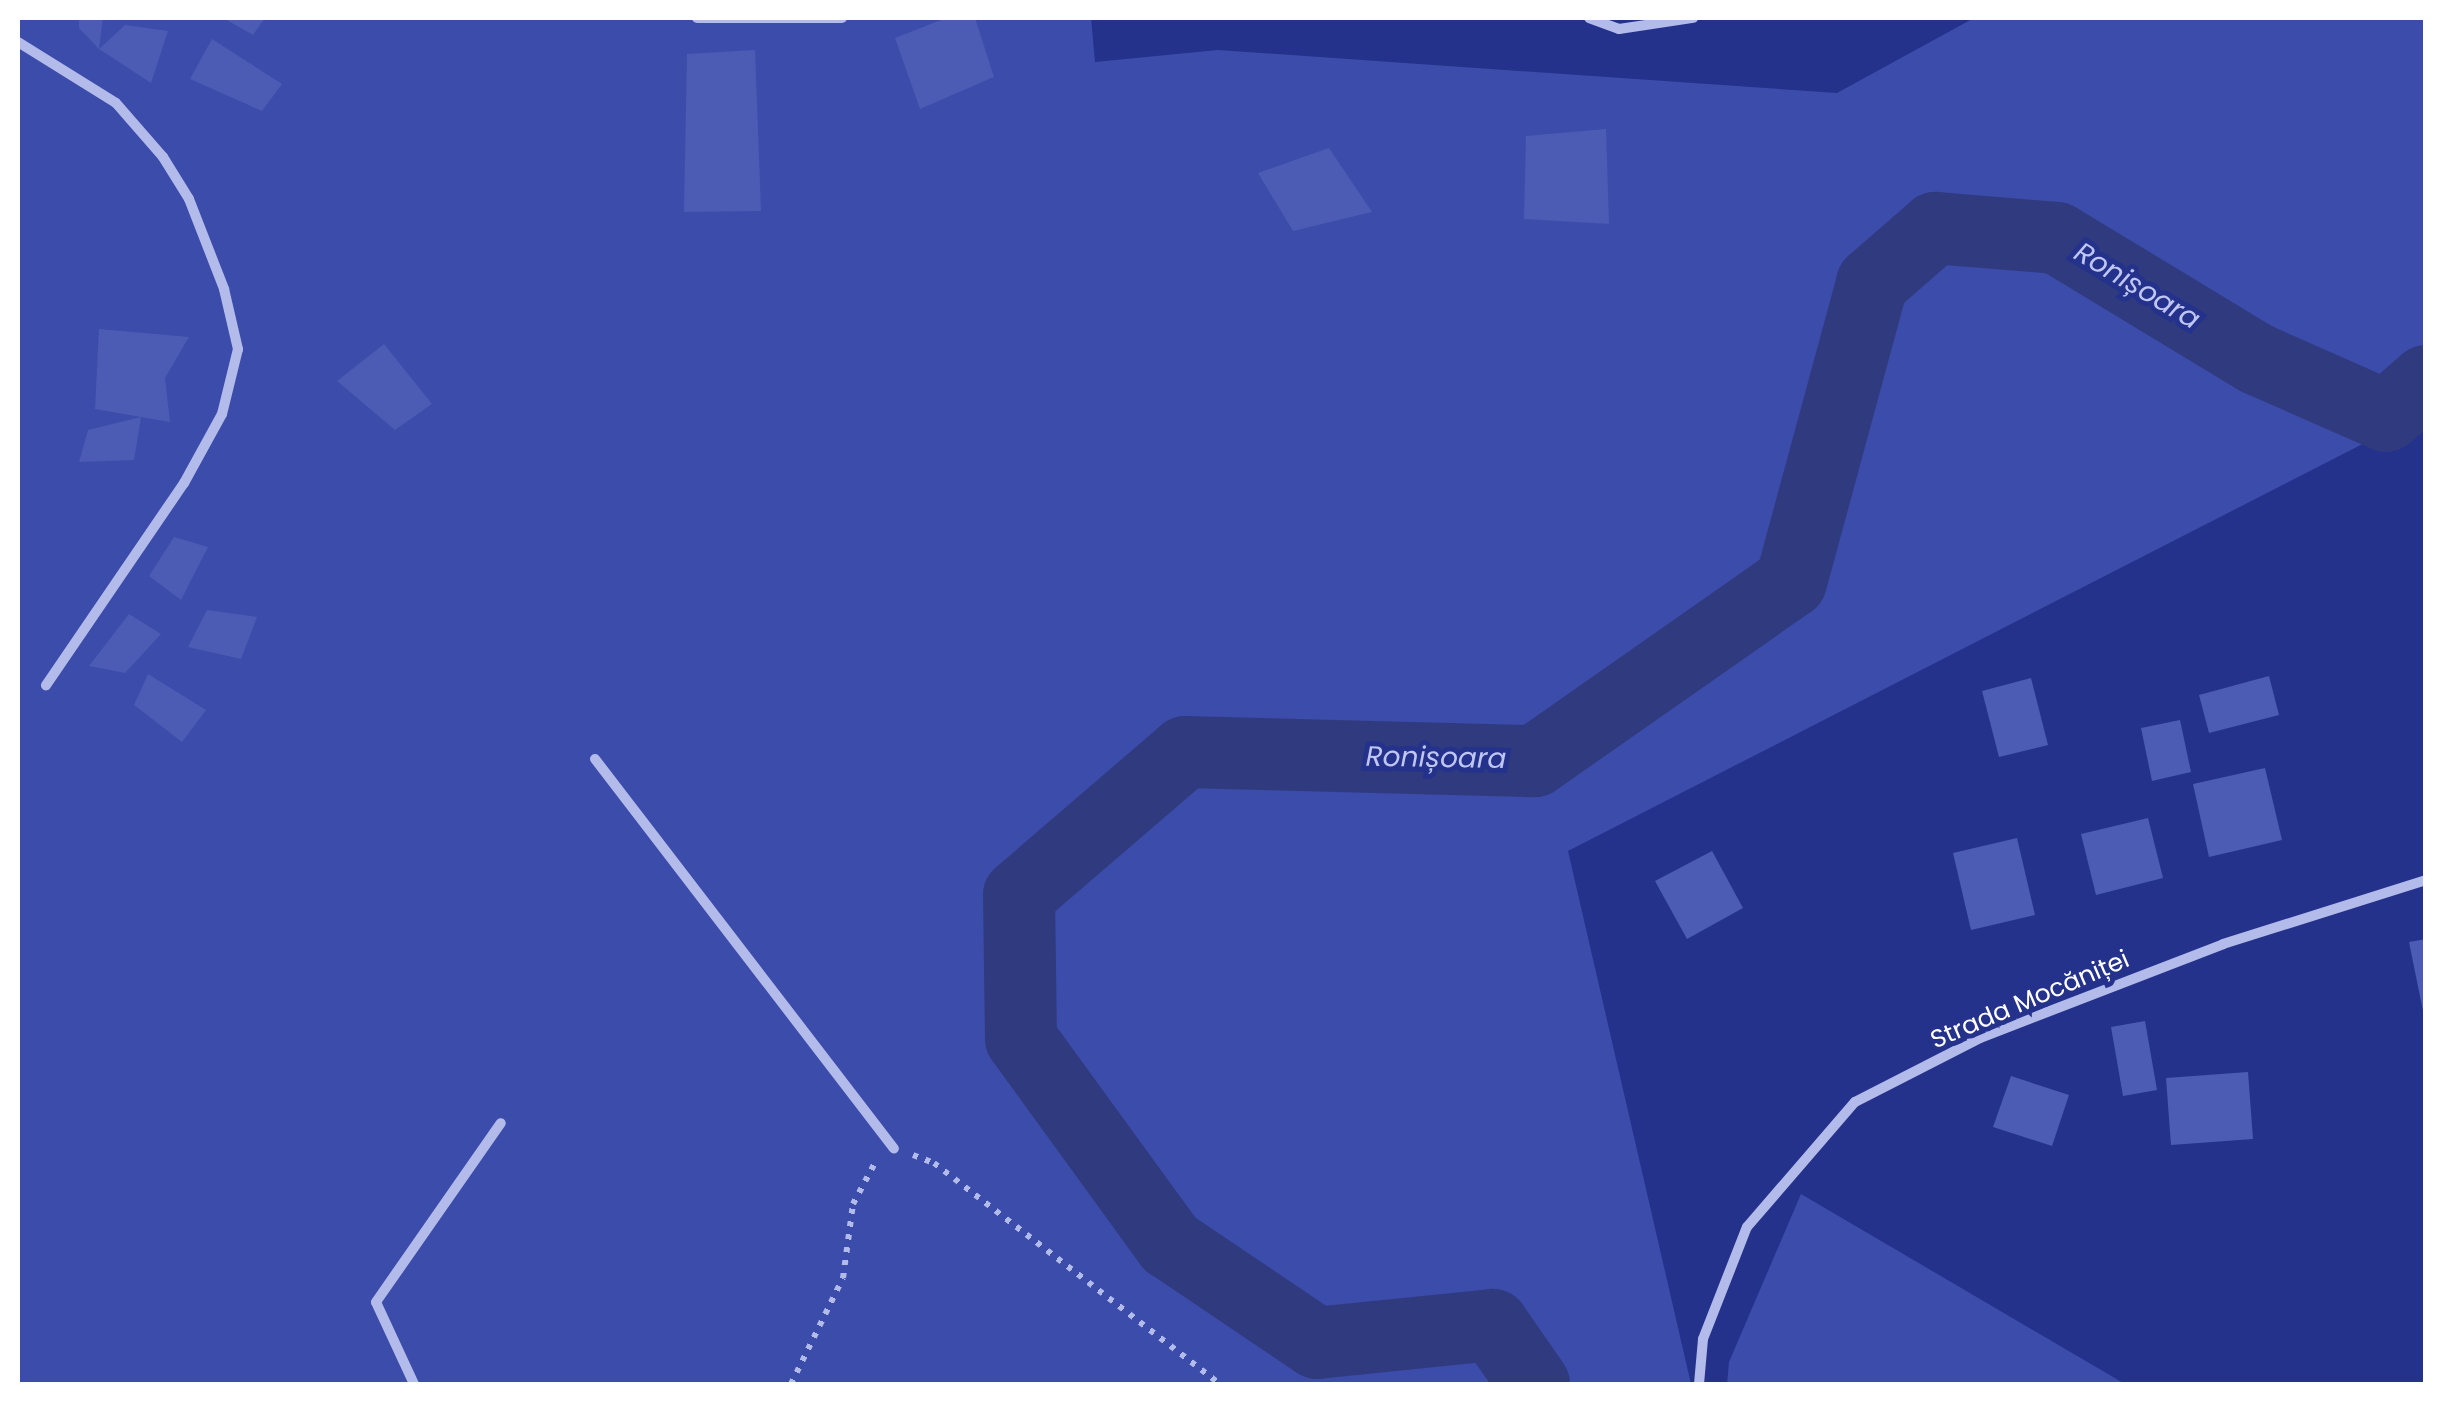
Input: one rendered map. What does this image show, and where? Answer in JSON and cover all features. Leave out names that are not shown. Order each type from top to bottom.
[{"type":"street","points":[[697,18],[842,18]]},
{"type":"street","points":[[1589,18],[1619,29],[1693,18]]},
{"type":"street","points":[[18,42],[116,103],[163,157],[190,199],[224,289],[238,349],[222,414],[184,483],[46,684]]},
{"type":"street","points":[[595,759],[894,1148]]},
{"type":"street","name":"Strada Mocăniței","points":[[1699,1384],[1702,1339],[1747,1227],[1855,1102],[1997,1031],[2222,944],[2426,880]]},
{"type":"street","points":[[414,1384],[376,1302],[500,1124]]},
{"type":"path","points":[[791,1384],[843,1278],[866,1169],[894,1148],[934,1163],[1220,1384]]},
{"type":"shaded area","points":[[18,18],[1091,18],[1095,62],[1218,50],[1837,93],[1974,18],[2425,18],[2425,412],[1568,851],[1691,1384],[18,1384]]},
{"type":"shaded area","points":[[1801,1194],[2125,1384],[1727,1384],[1729,1362]]},
{"type":"building","points":[[79,18],[103,18],[99,49],[79,28]]},
{"type":"building","points":[[223,18],[265,18],[253,35]]},
{"type":"building","points":[[946,18],[975,18],[994,77],[920,109],[895,38]]},
{"type":"building","points":[[125,25],[168,31],[151,83],[99,49]]},
{"type":"building","points":[[212,39],[282,84],[262,111],[190,79]]},
{"type":"building","points":[[755,50],[761,211],[684,212],[687,54]]},
{"type":"building","points":[[1606,129],[1609,224],[1524,219],[1526,136]]},
{"type":"building","points":[[1329,148],[1372,212],[1293,231],[1258,173]]},
{"type":"building","points":[[99,329],[189,337],[165,378],[170,422],[95,409]]},
{"type":"building","points":[[384,344],[432,404],[395,430],[337,381]]},
{"type":"building","points":[[141,417],[134,460],[79,462],[88,430]]},
{"type":"building","points":[[174,537],[208,547],[181,600],[149,576]]},
{"type":"building","points":[[207,610],[257,617],[241,659],[188,647]]},
{"type":"building","points":[[129,614],[161,634],[125,673],[89,666]]},
{"type":"building","points":[[148,674],[206,710],[182,742],[134,705]]},
{"type":"building","points":[[2269,676],[2279,715],[2209,733],[2199,695]]},
{"type":"building","points":[[2031,678],[2048,745],[1999,757],[1982,691]]},
{"type":"building","points":[[2180,720],[2191,772],[2152,781],[2141,728]]},
{"type":"building","points":[[2265,768],[2282,840],[2209,857],[2193,784]]},
{"type":"building","points":[[2148,818],[2163,878],[2096,895],[2081,834]]},
{"type":"building","points":[[2017,838],[2035,915],[1971,930],[1953,853]]},
{"type":"building","points":[[1712,851],[1743,908],[1687,939],[1655,881]]},
{"type":"building","points":[[2426,939],[2426,1016],[2424,1016],[2409,942]]},
{"type":"building","points":[[2145,1021],[2157,1090],[2123,1096],[2111,1027]]},
{"type":"building","points":[[2248,1072],[2253,1139],[2171,1145],[2166,1078]]},
{"type":"building","points":[[2011,1076],[2069,1095],[2052,1146],[1993,1127]]},
{"type":"waterway","name":"Ronișoara","points":[[1534,1384],[1493,1325],[1317,1343],[1170,1244],[1021,1039],[1019,895],[1185,752],[1535,761],[1791,582],[1872,283],[1935,228],[2057,238],[2257,359],[2386,416],[2426,381]]}]
